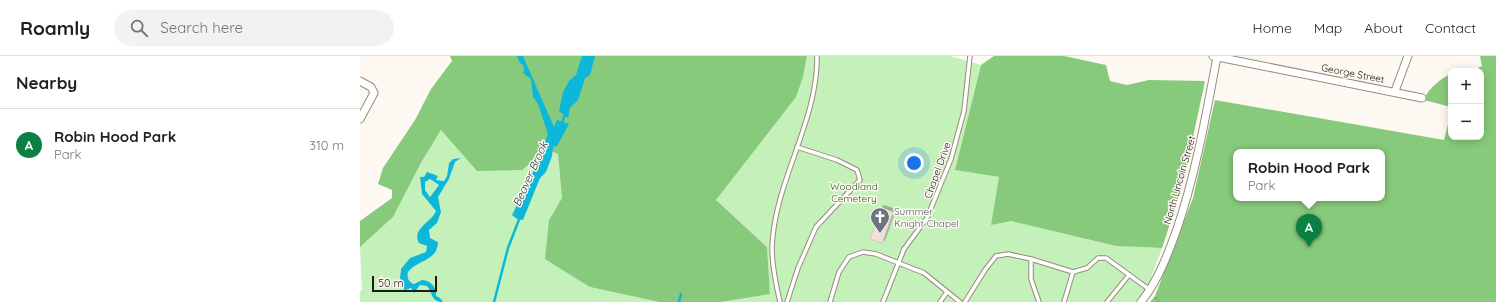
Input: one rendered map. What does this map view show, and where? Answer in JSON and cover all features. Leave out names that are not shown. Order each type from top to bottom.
[{"type":"street","name":"George Street","points":[[1215,56],[1395,91],[1422,98]]},
{"type":"street","name":"North Lincoln Street","points":[[1141,302],[1151,290],[1169,250],[1186,202],[1204,129],[1215,56]]},
{"type":"street","points":[[1395,91],[1408,56]]},
{"type":"street","points":[[360,81],[371,87],[374,93],[360,119]]},
{"type":"lane","points":[[780,302],[772,249],[773,236],[779,205],[816,83],[817,56]]},
{"type":"lane","name":"Chapel Drive","points":[[883,302],[904,249],[927,218],[951,159],[964,111],[970,56]]},
{"type":"lane","points":[[787,302],[798,268],[816,227],[860,180],[857,170],[837,160],[797,147]]},
{"type":"lane","points":[[830,302],[840,272],[849,257],[863,252],[876,254],[897,264],[924,273],[960,302]]},
{"type":"lane","points":[[966,302],[985,270],[996,256],[1008,254],[1031,259],[1073,272],[1087,268],[1098,258],[1106,258],[1151,290]]},
{"type":"lane","points":[[1031,259],[1031,279],[1039,302]]},
{"type":"lane","points":[[1064,302],[1073,272]]},
{"type":"lane","points":[[1107,302],[1128,275]]},
{"type":"lane","points":[[940,302],[948,292]]},
{"type":"green space","points":[[450,56],[807,56],[803,77],[796,97],[716,200],[767,247],[770,294],[721,302],[659,302],[590,287],[545,259],[549,220],[562,198],[558,154],[541,147],[533,161],[522,170],[477,171],[441,130],[422,161],[393,217],[360,247],[360,221],[392,198],[392,190],[378,184],[383,168],[415,120],[431,89],[452,61]]},
{"type":"green space","name":"Woodland Cemetery","points":[[807,56],[950,56],[981,65],[955,170],[999,177],[992,224],[1011,221],[1116,246],[1162,248],[1147,288],[1137,302],[721,302],[770,294],[767,247],[716,200],[795,97],[803,77]]},
{"type":"green space","points":[[994,56],[1064,56],[1106,65],[1110,81],[1127,85],[1149,80],[1205,81],[1183,184],[1162,248],[1116,246],[1011,221],[991,225],[999,177],[955,170],[981,65]]},
{"type":"green space","points":[[1480,56],[1496,56],[1496,302],[1150,302],[1155,296],[1193,198],[1215,100],[1444,140],[1448,125],[1448,140],[1484,140],[1484,68],[1478,68],[1482,66]]},
{"type":"green space","points":[[1448,76],[1448,106],[1424,100],[1428,92],[1443,78]]},
{"type":"green space","points":[[441,130],[533,161],[541,147],[558,154],[562,198],[549,220],[590,287],[659,302],[442,302],[440,298],[436,296],[432,284],[424,281],[414,284],[410,282],[408,271],[430,257],[438,248],[437,241],[431,239],[429,232],[440,215],[441,208],[438,197],[449,179],[455,162],[460,158],[453,159],[449,163],[447,176],[444,181],[436,180],[436,176],[428,173],[424,177],[420,178],[422,194],[437,211],[430,221],[425,224],[427,246],[426,252],[410,258],[400,271],[404,291],[409,288],[413,290],[418,286],[425,285],[437,302],[360,302],[360,291],[362,291],[360,247],[393,217],[422,161]]},
{"type":"green space","points":[[430,179],[439,185],[430,197],[425,190],[425,182]]},
{"type":"water","points":[[517,56],[523,56],[554,127],[557,120],[569,124],[557,146],[553,147],[552,156],[546,172],[540,178],[523,220],[517,219],[512,215],[531,177],[548,134],[538,104],[533,97],[531,79],[523,73],[523,65],[520,63]]},
{"type":"water","points":[[582,56],[595,56],[590,75],[585,78],[578,100],[570,108],[568,118],[559,111],[563,92],[569,81],[576,75]]},
{"type":"water","points":[[461,158],[455,162],[449,179],[438,197],[441,212],[437,223],[429,230],[430,238],[438,242],[437,248],[431,257],[416,265],[408,272],[409,281],[414,284],[422,280],[431,283],[434,287],[436,296],[443,302],[439,302],[434,299],[427,286],[420,285],[414,293],[411,288],[403,291],[404,289],[400,278],[401,269],[410,258],[426,252],[427,246],[419,243],[417,238],[420,230],[436,211],[422,194],[420,177],[424,177],[427,172],[438,176],[436,180],[444,181],[447,176],[449,163],[453,159]],"holes":[[[430,179],[439,185],[430,197],[425,190],[425,182]]]},
{"type":"building","points":[[881,208],[893,212],[882,243],[870,239]]},
{"type":"waterway","name":"Beaver Brook","points":[[562,124],[565,113]]},
{"type":"waterway","name":"Beaver Brook","points":[[494,302],[508,248],[520,217]]},
{"type":"waterway","points":[[679,302],[681,294]]},
{"type":"place","name":"Summer Knight Chapel","points":[[880,234]]},
{"type":"place","name":"Robin Hood Park","points":[[1309,247]]}]
